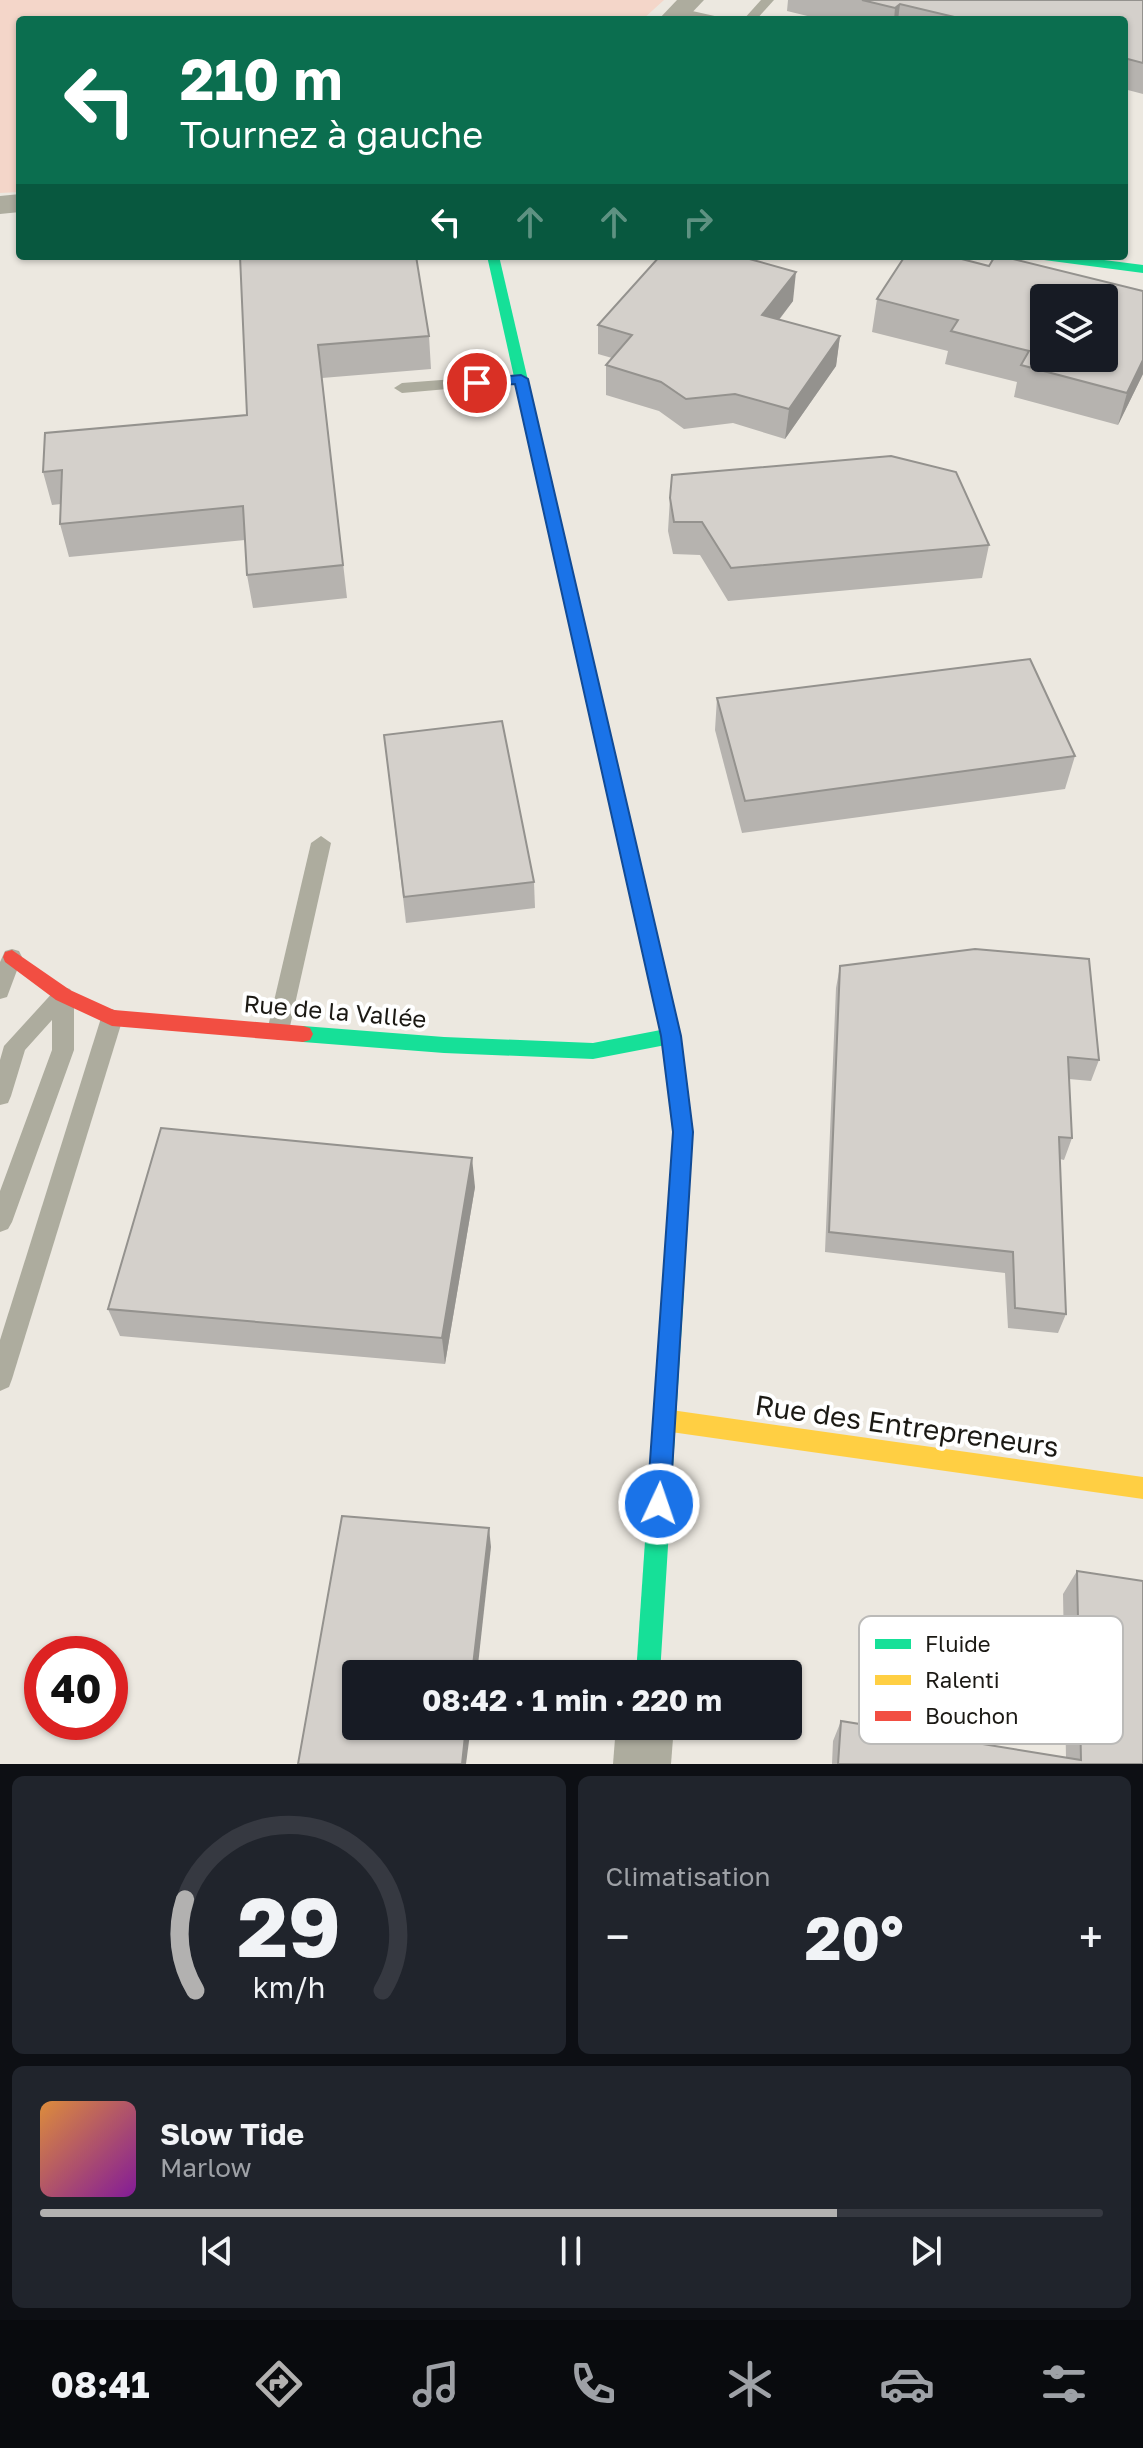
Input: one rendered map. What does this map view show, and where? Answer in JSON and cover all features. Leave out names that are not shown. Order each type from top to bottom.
[{"type":"street","points":[[1074,260],[1143,269]]},
{"type":"street","points":[[491,261],[521,379],[671,1036],[683,1132],[649,1660]]},
{"type":"street","name":"Rue de la Vallée","points":[[3,955],[63,995],[112,1018],[444,1045],[593,1051],[671,1036]]},
{"type":"street","name":"Rue des Entrepreneurs","points":[[664,1420],[1143,1488]]},
{"type":"street","points":[[642,1764],[644,1740]]},
{"type":"lane","points":[[753,16],[768,0]]},
{"type":"lane","points":[[680,11],[699,16]]},
{"type":"lane","points":[[402,388],[521,379]]},
{"type":"lane","points":[[278,1031],[321,843]]},
{"type":"lane","points":[[0,991],[3,955]]},
{"type":"lane","points":[[0,1096],[15,1046],[63,995]]},
{"type":"lane","points":[[0,1222],[63,1050],[63,995]]},
{"type":"lane","points":[[0,1379],[112,1018]]},
{"type":"shaded area","points":[[0,0],[664,0],[646,16],[16,16],[16,192],[0,193]]},
{"type":"building","points":[[862,0],[1143,0],[1143,63],[1128,59],[1128,16],[950,16],[900,4],[895,8]]},
{"type":"building","points":[[240,260],[417,260],[429,336],[318,345],[343,565],[247,575],[243,506],[60,524],[62,470],[43,472],[45,433],[247,415]]},
{"type":"building","points":[[656,260],[753,260],[796,272],[762,315],[840,336],[789,409],[735,394],[686,399],[661,382],[606,365],[632,335],[598,325]]},
{"type":"building","points":[[902,260],[966,260],[989,266],[993,260],[1017,260],[1115,284],[1030,284],[1030,367],[1021,365],[1029,351],[951,331],[958,320],[877,299]]},
{"type":"building","points":[[1118,285],[1143,291],[1143,360],[1127,393],[1048,372],[1118,372]]},
{"type":"building","points":[[891,456],[956,472],[989,545],[731,568],[702,522],[674,522],[670,498],[672,475]]},
{"type":"building","points":[[1030,659],[1075,756],[745,801],[717,698]]},
{"type":"building","points":[[502,721],[534,882],[404,897],[384,735]]},
{"type":"building","points":[[975,949],[1089,959],[1099,1060],[1068,1057],[1072,1138],[1059,1137],[1066,1314],[1015,1308],[1013,1252],[829,1232],[840,966]]},
{"type":"building","points":[[161,1128],[472,1158],[442,1338],[108,1309]]},
{"type":"building","points":[[342,1516],[489,1528],[474,1660],[342,1660],[342,1740],[465,1740],[462,1764],[298,1764]]},
{"type":"building","points":[[1077,1571],[1143,1581],[1143,1764],[838,1764],[841,1721],[859,1724],[859,1744],[983,1744],[1081,1760],[1081,1744],[1123,1744],[1123,1616],[1078,1616]]},
{"type":"traffic: fast","points":[[494,260],[636,882]]},
{"type":"traffic: fast","points":[[1074,260],[1143,269]]},
{"type":"traffic: fast","points":[[303,1034],[444,1045],[593,1051],[671,1036]]},
{"type":"traffic: fast","points":[[649,1660],[673,1290]]},
{"type":"traffic: slow","points":[[636,882],[671,1036],[683,1132],[673,1290]]},
{"type":"traffic: slow","points":[[664,1420],[1143,1488]]},
{"type":"traffic: jam","points":[[12,957],[63,995],[112,1018],[303,1034]]},
{"type":"route","points":[[477,383],[521,379],[671,1036],[683,1132],[659,1504]]}]
